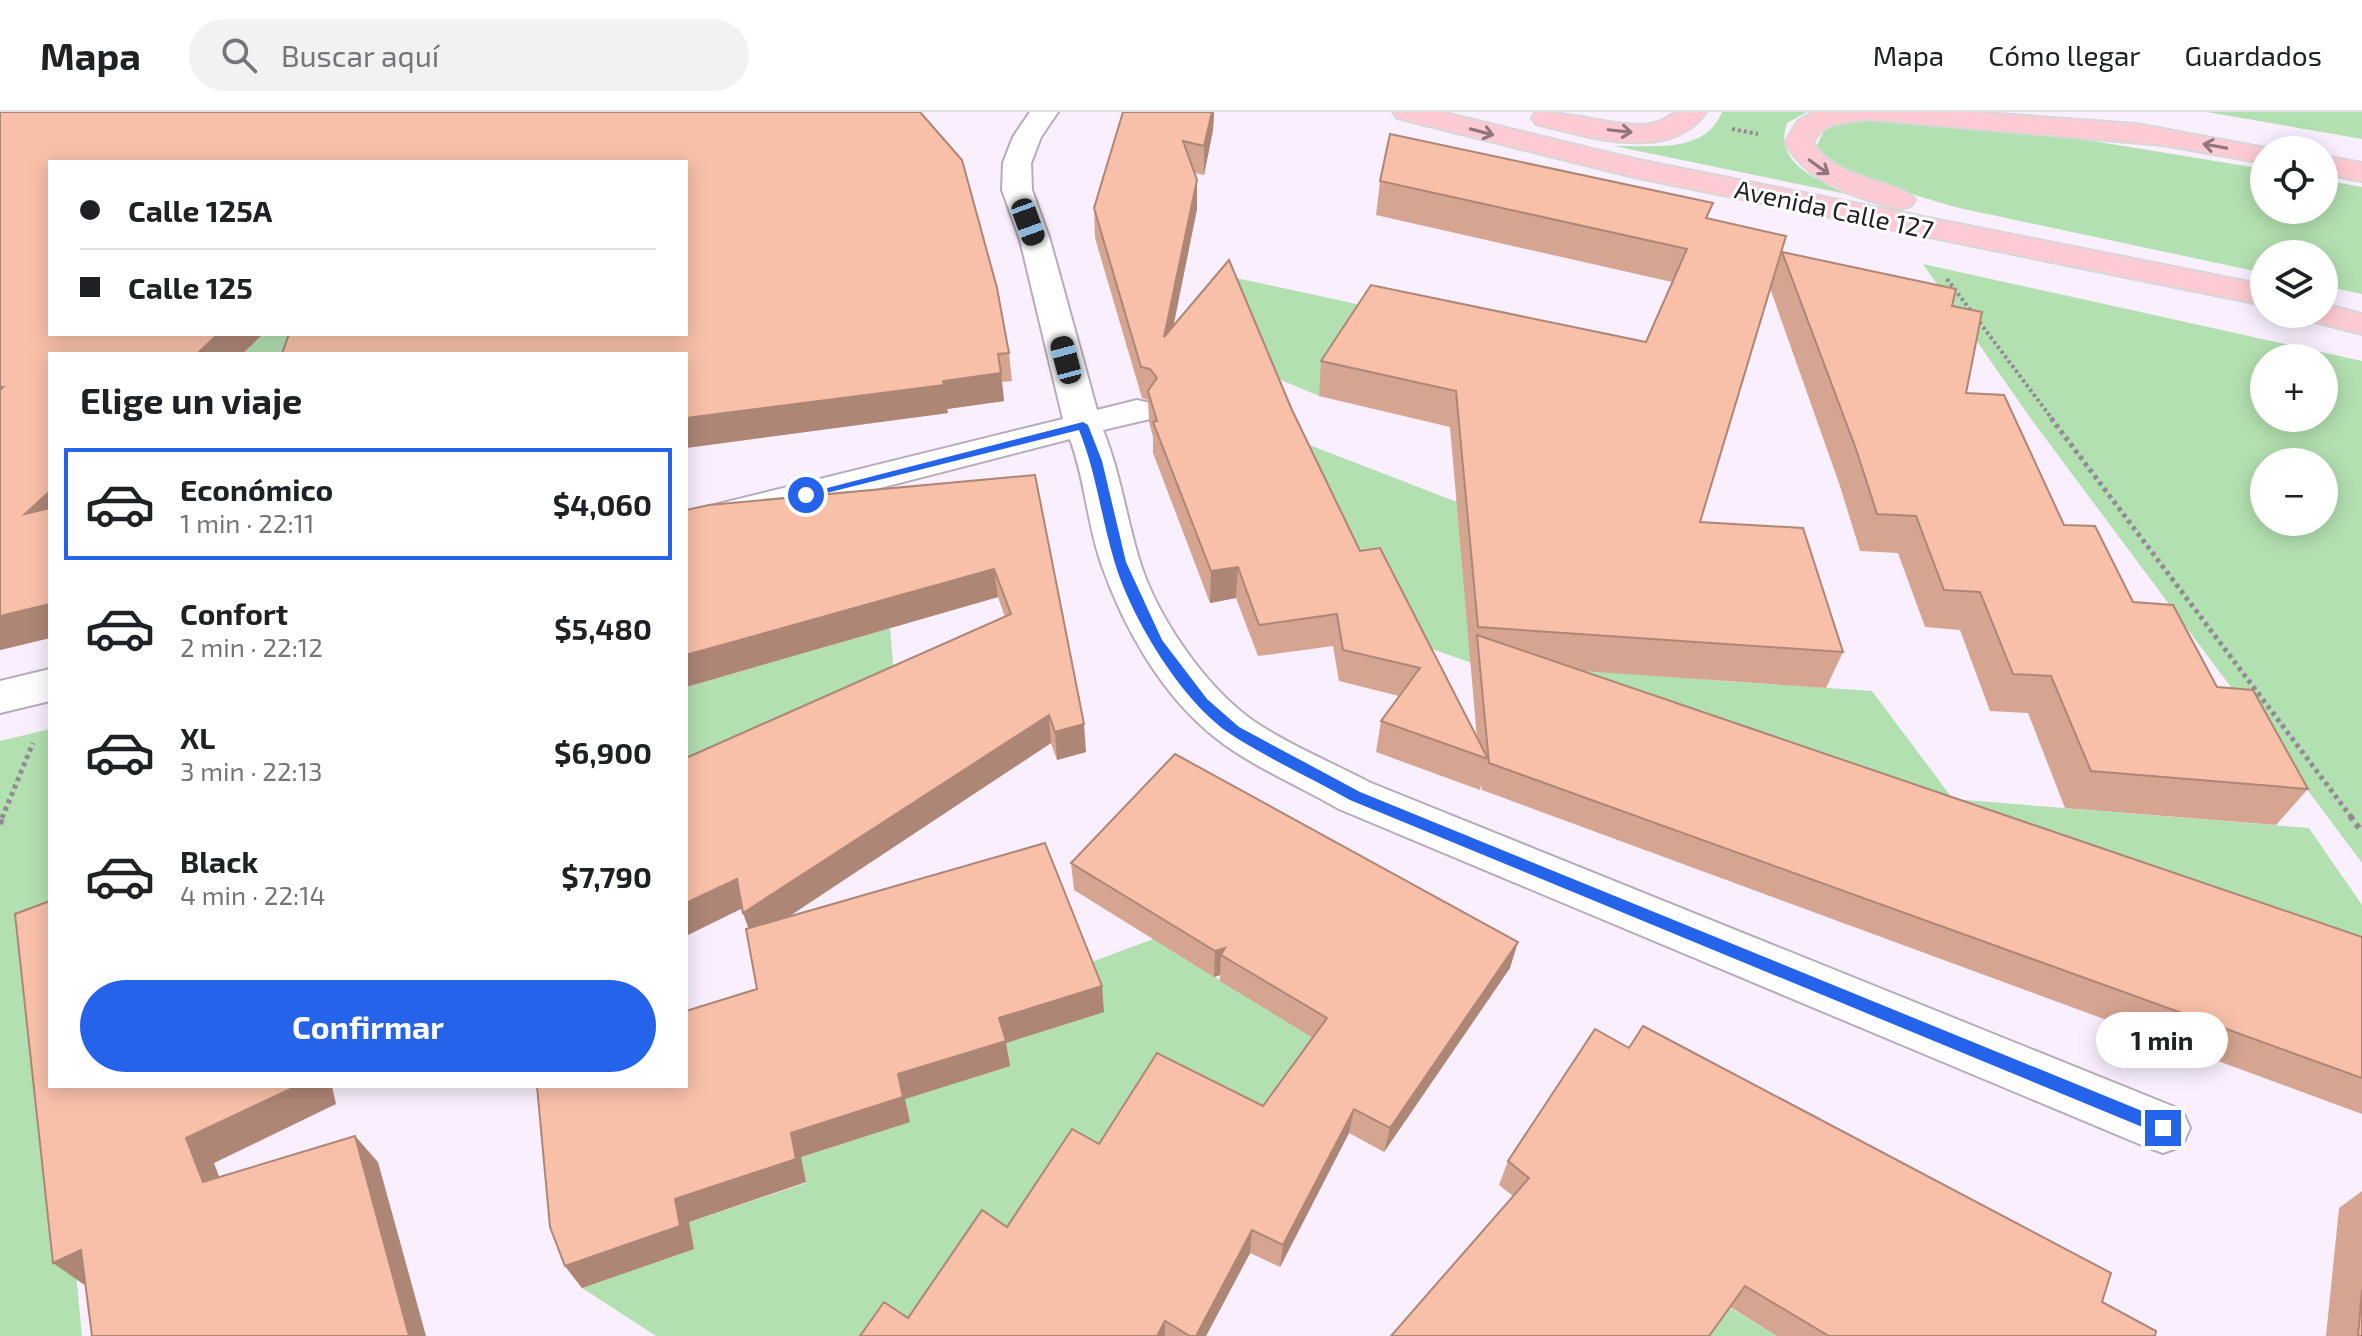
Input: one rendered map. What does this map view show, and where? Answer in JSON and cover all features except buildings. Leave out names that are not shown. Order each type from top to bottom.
[{"type":"main road","name":"Avenida Calle 127","points":[[1407,112],[1649,171],[2250,293]]},
{"type":"main road","points":[[1516,112],[1617,132],[1647,133],[1675,127],[1692,112]]},
{"type":"main road","points":[[1859,112],[1820,119],[1805,127],[1799,143],[1809,161],[1833,176],[1893,198],[2250,293]]},
{"type":"main road","points":[[1873,112],[2167,137]]},
{"type":"main road","points":[[2024,112],[2250,152]]},
{"type":"main road","points":[[2338,168],[2362,172]]},
{"type":"main road","points":[[2338,310],[2362,315]]},
{"type":"main road","points":[[2338,318],[2362,324]]},
{"type":"street","points":[[1044,112],[1027,137],[1017,163],[1017,190],[1035,240],[1083,425],[1097,461],[1120,562],[1157,642],[1202,702],[1235,730],[1355,796],[2163,1128]]},
{"type":"street","points":[[688,524],[1137,411]]},
{"type":"street","points":[[0,697],[48,685]]},
{"type":"path","points":[[1939,267],[2362,832]]},
{"type":"path","points":[[0,824],[36,733]]},
{"type":"green space","points":[[1722,112],[1807,112],[1787,123],[1784,138],[1793,161],[1815,178],[1856,196],[1614,146],[1660,146],[1690,141],[1714,126]]},
{"type":"green space","points":[[2207,112],[2362,112],[2362,139]]},
{"type":"green space","points":[[1857,120],[2062,136],[2250,167],[2250,224],[2338,224],[2338,183],[2362,187],[2362,294],[2338,289],[2338,240],[2250,240],[2250,270],[1959,208],[1861,179],[1828,162],[1817,145],[1825,129]]},
{"type":"green space","points":[[1923,264],[2285,344],[2250,344],[2250,432],[2338,432],[2338,356],[2362,361],[2362,863],[2031,419]]},
{"type":"green space","points":[[1222,275],[1375,308],[1319,396],[1260,371]]},
{"type":"green space","points":[[229,336],[311,336],[306,352],[212,352]]},
{"type":"green space","points":[[1289,437],[1457,502],[1467,615],[1707,680],[1872,691],[1953,799],[2309,828],[2362,905],[2362,973],[1420,645],[1401,630]]},
{"type":"green space","points":[[890,628],[896,697],[688,791],[688,686]]},
{"type":"green space","points":[[48,729],[48,1088],[58,1088],[82,1336],[0,1336],[0,741]]},
{"type":"green space","points":[[1153,939],[1324,1044],[1260,1130],[1101,1168],[918,1336],[656,1336],[582,1288],[694,1249],[689,1222],[806,1183],[801,1157],[910,1122],[905,1099],[1003,1044],[1086,964]]},
{"type":"green space","points":[[1652,1261],[1777,1336],[1650,1336]]},
{"type":"route","points":[[806,495],[1083,425],[1097,461],[1120,562],[1157,642],[1202,702],[1235,730],[1355,796],[2163,1128]]}]
